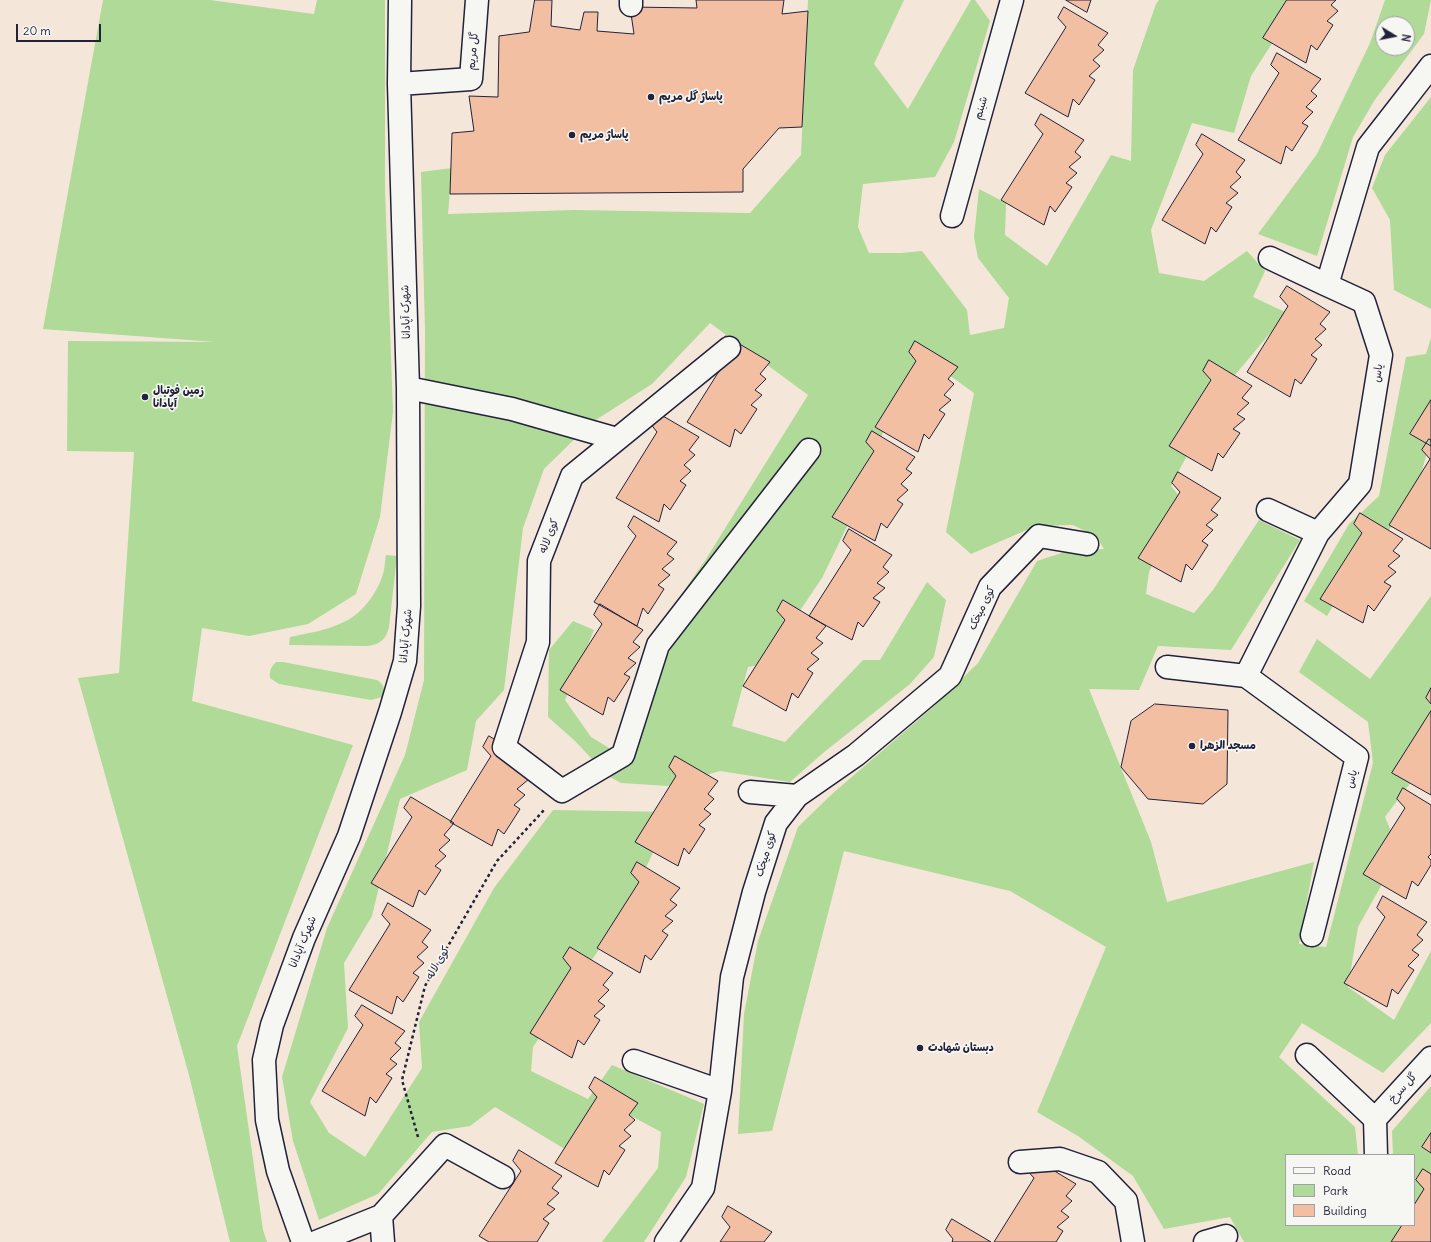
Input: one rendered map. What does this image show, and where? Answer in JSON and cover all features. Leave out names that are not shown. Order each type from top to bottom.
[{"type":"street","name":"شهرک آپادانا","points":[[303,1242],[278,1171],[267,1120],[264,1060],[272,1025],[304,938],[349,836],[406,661],[408,606],[408,388],[399,84],[400,0]]},
{"type":"street","name":"گل مریم","points":[[399,84],[471,80],[477,0]]},
{"type":"street","name":"شبنم","points":[[952,216],[1012,0]]},
{"type":"street","points":[[1327,285],[1368,147],[1431,66]]},
{"type":"street","name":"یاس","points":[[1246,676],[1318,533],[1360,484],[1381,355],[1364,302],[1270,258]]},
{"type":"street","name":"کوی لاله","points":[[562,791],[504,746],[538,642],[539,561],[572,476],[729,348]]},
{"type":"street","points":[[408,388],[512,409],[617,439]]},
{"type":"street","points":[[562,791],[623,755],[658,645],[809,450]]},
{"type":"street","points":[[1268,510],[1318,533]]},
{"type":"street","name":"کوی میخک","points":[[666,1242],[703,1188],[720,1091],[732,977],[754,892],[776,823],[797,796],[856,754],[950,676],[990,587],[1039,536],[1087,544]]},
{"type":"street","name":"یاس","points":[[1167,667],[1246,676],[1357,757],[1312,935]]},
{"type":"street","points":[[750,792],[797,796]]},
{"type":"street","points":[[1307,1055],[1375,1119],[1376,1154]]},
{"type":"street","name":"گل سرخ","points":[[1375,1119],[1431,1058]]},
{"type":"street","points":[[634,1061],[720,1091]]},
{"type":"street","points":[[316,1242],[381,1216],[445,1145],[503,1176]]},
{"type":"street","points":[[1020,1162],[1060,1159],[1098,1172],[1126,1201],[1133,1242]]},
{"type":"street","points":[[381,1216],[383,1242]]},
{"type":"street","points":[[1205,1242],[1226,1236]]},
{"type":"path","name":"کوی لاله","points":[[427,1166],[402,1080],[425,986],[497,861],[562,791]]},
{"type":"green space","points":[[103,0],[210,0],[314,14],[317,0],[385,0],[385,190],[393,412],[380,517],[356,594],[308,624],[249,636],[202,628],[192,701],[353,745],[237,1046],[263,1230],[267,1242],[230,1242],[189,1075],[78,678],[119,673],[134,452],[67,451],[68,341],[215,342],[43,329]]},
{"type":"green space","points":[[808,0],[904,0],[874,64],[908,109],[971,0],[975,0],[990,21],[954,142],[935,177],[863,184],[858,227],[869,253],[901,253],[922,251],[967,310],[970,335],[1004,328],[1009,298],[978,258],[974,237],[979,189],[1006,203],[1005,235],[1047,266],[1111,155],[1131,161],[1133,70],[1156,4],[1159,0],[1300,0],[1251,76],[1234,133],[1192,123],[1151,230],[1159,273],[1204,281],[1247,251],[1265,271],[1253,297],[1287,313],[1235,375],[1202,427],[1171,486],[1184,502],[1149,572],[1146,594],[1194,613],[1213,590],[1259,520],[1300,540],[1231,650],[1158,646],[1139,690],[1089,689],[1151,842],[1167,902],[1314,862],[1299,944],[1326,947],[1373,763],[1368,722],[1299,672],[1317,639],[1370,679],[1431,596],[1431,755],[1385,817],[1400,852],[1358,927],[1348,987],[1394,1020],[1431,951],[1431,1023],[1383,1073],[1302,1023],[1279,1057],[1355,1127],[1358,1154],[1285,1154],[1285,1226],[1415,1226],[1415,1154],[1393,1154],[1392,1131],[1431,1086],[1431,1174],[1422,1214],[1408,1242],[1244,1242],[1230,1217],[1164,1229],[1133,1176],[1078,1136],[1037,1112],[1106,947],[1010,891],[844,851],[772,1131],[738,1134],[744,1014],[758,941],[798,827],[832,794],[932,708],[978,663],[1037,561],[1071,550],[1104,549],[1097,537],[1073,525],[1036,526],[971,554],[946,532],[974,393],[924,357],[889,415],[858,504],[822,578],[764,664],[748,667],[732,726],[785,742],[863,660],[880,660],[927,582],[946,600],[934,657],[910,684],[823,753],[790,782],[720,771],[668,786],[621,783],[608,776],[575,741],[548,717],[549,650],[573,621],[594,630],[565,700],[591,737],[614,751],[675,642],[660,625],[706,559],[808,395],[710,323],[652,384],[591,423],[544,469],[523,528],[504,690],[476,721],[467,770],[400,799],[372,916],[344,963],[348,1028],[310,1102],[329,1133],[365,1157],[422,1068],[419,1022],[494,888],[553,810],[672,812],[627,908],[533,1047],[531,1071],[588,1099],[612,1065],[704,1104],[686,1177],[644,1242],[602,1242],[658,1168],[661,1132],[611,1105],[573,1154],[495,1107],[470,1126],[432,1132],[378,1194],[319,1220],[293,1141],[282,1077],[327,928],[405,755],[424,680],[425,330],[421,172],[452,168],[448,214],[574,210],[750,213],[801,155]]},
{"type":"green space","points":[[1385,0],[1431,0],[1424,34],[1415,46],[1415,16],[1379,16]]},
{"type":"green space","points":[[1375,29],[1375,56],[1408,56],[1374,101],[1353,137],[1317,256],[1258,234],[1317,154],[1370,43]]},
{"type":"green space","points":[[1431,97],[1431,309],[1394,290],[1390,220],[1372,188],[1385,155]]},
{"type":"green space","points":[[1431,338],[1431,439],[1411,509],[1367,550],[1327,616],[1304,601],[1349,524],[1379,496],[1406,357],[1426,354]]},
{"type":"green space","points":[[386,555],[397,556],[389,627],[386,635],[380,642],[368,646],[289,645],[290,637],[333,627],[353,617],[359,612],[365,606],[379,585],[384,570]]},
{"type":"green space","points":[[276,662],[283,662],[377,680],[383,685],[383,694],[382,697],[371,700],[279,684],[270,678],[271,669]]},
{"type":"building","name":"پاساژ گل مریم","points":[[535,0],[552,0],[551,26],[580,30],[584,12],[598,12],[597,31],[634,34],[630,7],[697,8],[696,0],[784,0],[782,14],[808,11],[802,127],[779,128],[743,169],[743,192],[450,194],[452,133],[474,131],[469,96],[498,97],[499,36],[529,32]]},
{"type":"building","points":[[1066,0],[1091,0],[1087,12]]},
{"type":"building","points":[[1287,0],[1336,0],[1331,5],[1338,11],[1327,21],[1333,25],[1317,50],[1311,45],[1306,63],[1263,38]]},
{"type":"building","points":[[1064,7],[1108,33],[1098,45],[1104,50],[1093,60],[1100,66],[1089,76],[1095,80],[1079,105],[1073,99],[1068,117],[1025,93],[1066,27],[1058,18]]},
{"type":"building","points":[[1277,53],[1321,79],[1311,91],[1317,96],[1306,107],[1313,112],[1302,123],[1308,126],[1292,151],[1286,146],[1281,164],[1238,140],[1279,73],[1271,65]]},
{"type":"building","points":[[1041,114],[1084,140],[1075,152],[1081,157],[1069,167],[1077,173],[1066,183],[1072,187],[1055,212],[1050,206],[1044,225],[1001,200],[1043,134],[1035,125]]},
{"type":"building","points":[[1202,134],[1245,160],[1236,172],[1241,177],[1230,187],[1238,193],[1226,203],[1232,207],[1216,232],[1211,227],[1205,244],[1162,220],[1203,154],[1196,145]]},
{"type":"building","points":[[1287,286],[1330,312],[1320,324],[1326,329],[1315,339],[1322,345],[1311,355],[1317,359],[1301,384],[1295,379],[1290,397],[1247,372],[1288,306],[1280,297]]},
{"type":"building","points":[[726,336],[770,362],[760,374],[766,379],[755,390],[762,395],[751,405],[757,409],[741,434],[735,429],[730,447],[687,422],[728,357],[720,347]]},
{"type":"building","points":[[915,341],[958,367],[948,379],[954,384],[944,395],[951,400],[939,410],[945,414],[929,439],[924,434],[918,452],[875,427],[916,361],[909,352]]},
{"type":"building","points":[[1209,360],[1252,386],[1242,398],[1249,403],[1237,414],[1245,419],[1233,429],[1240,433],[1223,458],[1218,453],[1212,471],[1169,446],[1211,380],[1203,371]]},
{"type":"building","points":[[1431,400],[1431,446],[1410,434]]},
{"type":"building","points":[[656,412],[699,437],[689,450],[695,455],[684,465],[691,471],[680,481],[686,485],[670,510],[664,504],[659,522],[616,498],[657,432],[650,423]]},
{"type":"building","points":[[872,431],[915,457],[906,469],[912,473],[901,484],[908,490],[897,500],[903,504],[887,528],[881,523],[875,541],[832,517],[874,451],[866,442]]},
{"type":"building","points":[[1429,439],[1431,440],[1431,549],[1389,525],[1430,459],[1422,450]]},
{"type":"building","points":[[1178,472],[1221,498],[1211,510],[1218,515],[1206,525],[1213,530],[1202,541],[1208,545],[1192,570],[1186,564],[1181,582],[1138,558],[1180,492],[1172,483]]},
{"type":"building","points":[[1360,513],[1403,539],[1393,551],[1400,556],[1388,566],[1396,572],[1384,582],[1391,586],[1374,611],[1368,605],[1363,623],[1320,599],[1362,533],[1354,524]]},
{"type":"building","points":[[634,516],[677,542],[667,554],[674,559],[662,569],[670,575],[658,585],[664,589],[648,614],[643,608],[637,626],[594,602],[636,536],[628,527]]},
{"type":"building","points":[[849,529],[892,555],[883,567],[889,572],[877,583],[885,588],[873,598],[880,602],[863,627],[858,622],[852,640],[809,616],[851,550],[843,541]]},
{"type":"building","points":[[783,600],[826,626],[816,638],[823,643],[811,653],[819,659],[807,669],[813,673],[798,698],[792,693],[786,711],[743,686],[785,620],[777,611]]},
{"type":"building","points":[[600,604],[643,630],[633,642],[640,647],[628,658],[636,663],[624,674],[630,677],[614,702],[608,697],[603,715],[560,690],[602,624],[594,615]]},
{"type":"building","points":[[1431,688],[1431,704],[1426,698]]},
{"type":"building","points":[[1155,704],[1228,710],[1227,784],[1203,804],[1148,799],[1121,767],[1131,721]]},
{"type":"building","points":[[1431,711],[1431,795],[1392,773]]},
{"type":"building","points":[[489,736],[532,762],[529,779],[517,789],[525,795],[514,805],[520,809],[504,834],[498,829],[492,846],[450,822],[491,756],[483,747]]},
{"type":"building","points":[[675,756],[718,781],[708,794],[714,799],[704,809],[711,814],[699,825],[705,829],[689,854],[684,848],[678,866],[635,842],[676,776],[669,767]]},
{"type":"building","points":[[1403,788],[1431,805],[1431,854],[1428,857],[1431,860],[1431,865],[1418,886],[1412,881],[1406,899],[1363,874],[1405,808],[1397,799]]},
{"type":"building","points":[[411,797],[454,823],[444,835],[450,840],[439,850],[446,856],[435,866],[441,870],[425,895],[419,890],[413,907],[371,883],[412,817],[404,808]]},
{"type":"building","points":[[637,862],[680,888],[670,900],[677,905],[665,916],[673,921],[662,931],[668,935],[651,960],[645,955],[640,973],[597,948],[639,882],[631,873]]},
{"type":"building","points":[[1383,896],[1427,922],[1417,935],[1423,940],[1412,950],[1419,955],[1408,966],[1414,970],[1398,994],[1392,989],[1387,1007],[1344,983],[1385,917],[1377,908]]},
{"type":"building","points":[[388,903],[431,930],[422,942],[428,947],[417,957],[424,963],[413,973],[419,977],[403,1002],[397,996],[392,1014],[349,990],[390,924],[382,915]]},
{"type":"building","points":[[570,947],[613,973],[603,985],[609,990],[598,1001],[605,1006],[594,1016],[600,1020],[584,1045],[578,1040],[572,1058],[530,1033],[571,968],[563,958]]},
{"type":"building","points":[[362,1005],[405,1031],[395,1043],[401,1048],[390,1059],[397,1064],[386,1074],[392,1078],[376,1103],[370,1097],[365,1116],[322,1091],[363,1025],[355,1016]]},
{"type":"building","points":[[595,1077],[638,1103],[629,1115],[635,1120],[624,1130],[631,1136],[619,1146],[625,1150],[609,1175],[604,1170],[598,1187],[555,1163],[597,1097],[589,1088]]},
{"type":"building","points":[[1431,1133],[1431,1153],[1422,1147]]},
{"type":"building","points":[[519,1150],[562,1176],[552,1188],[559,1193],[547,1204],[555,1209],[543,1219],[549,1223],[537,1242],[489,1242],[479,1236],[521,1171],[513,1161]]},
{"type":"building","points":[[1033,1158],[1076,1184],[1066,1196],[1072,1201],[1061,1211],[1069,1217],[1057,1227],[1063,1231],[1056,1242],[994,1242],[1034,1178],[1026,1169]]},
{"type":"building","points":[[1423,1169],[1431,1174],[1431,1242],[1391,1242],[1401,1226],[1415,1226],[1415,1203],[1424,1189],[1416,1180]]},
{"type":"building","points":[[728,1206],[772,1232],[764,1242],[720,1242],[730,1227],[722,1217]]},
{"type":"building","points":[[952,1219],[991,1242],[952,1242],[953,1239],[946,1230]]},
{"type":"place","name":"پاساژ گل مریم","points":[[651,97]]},
{"type":"place","name":"پاساژ مریم","points":[[572,135]]},
{"type":"place","name":"زمین فوتبال آپادانا","points":[[145,397]]},
{"type":"place","name":"مسجد الزهرا","points":[[1192,746]]},
{"type":"place","name":"دبستان شهادت","points":[[920,1048]]}]
